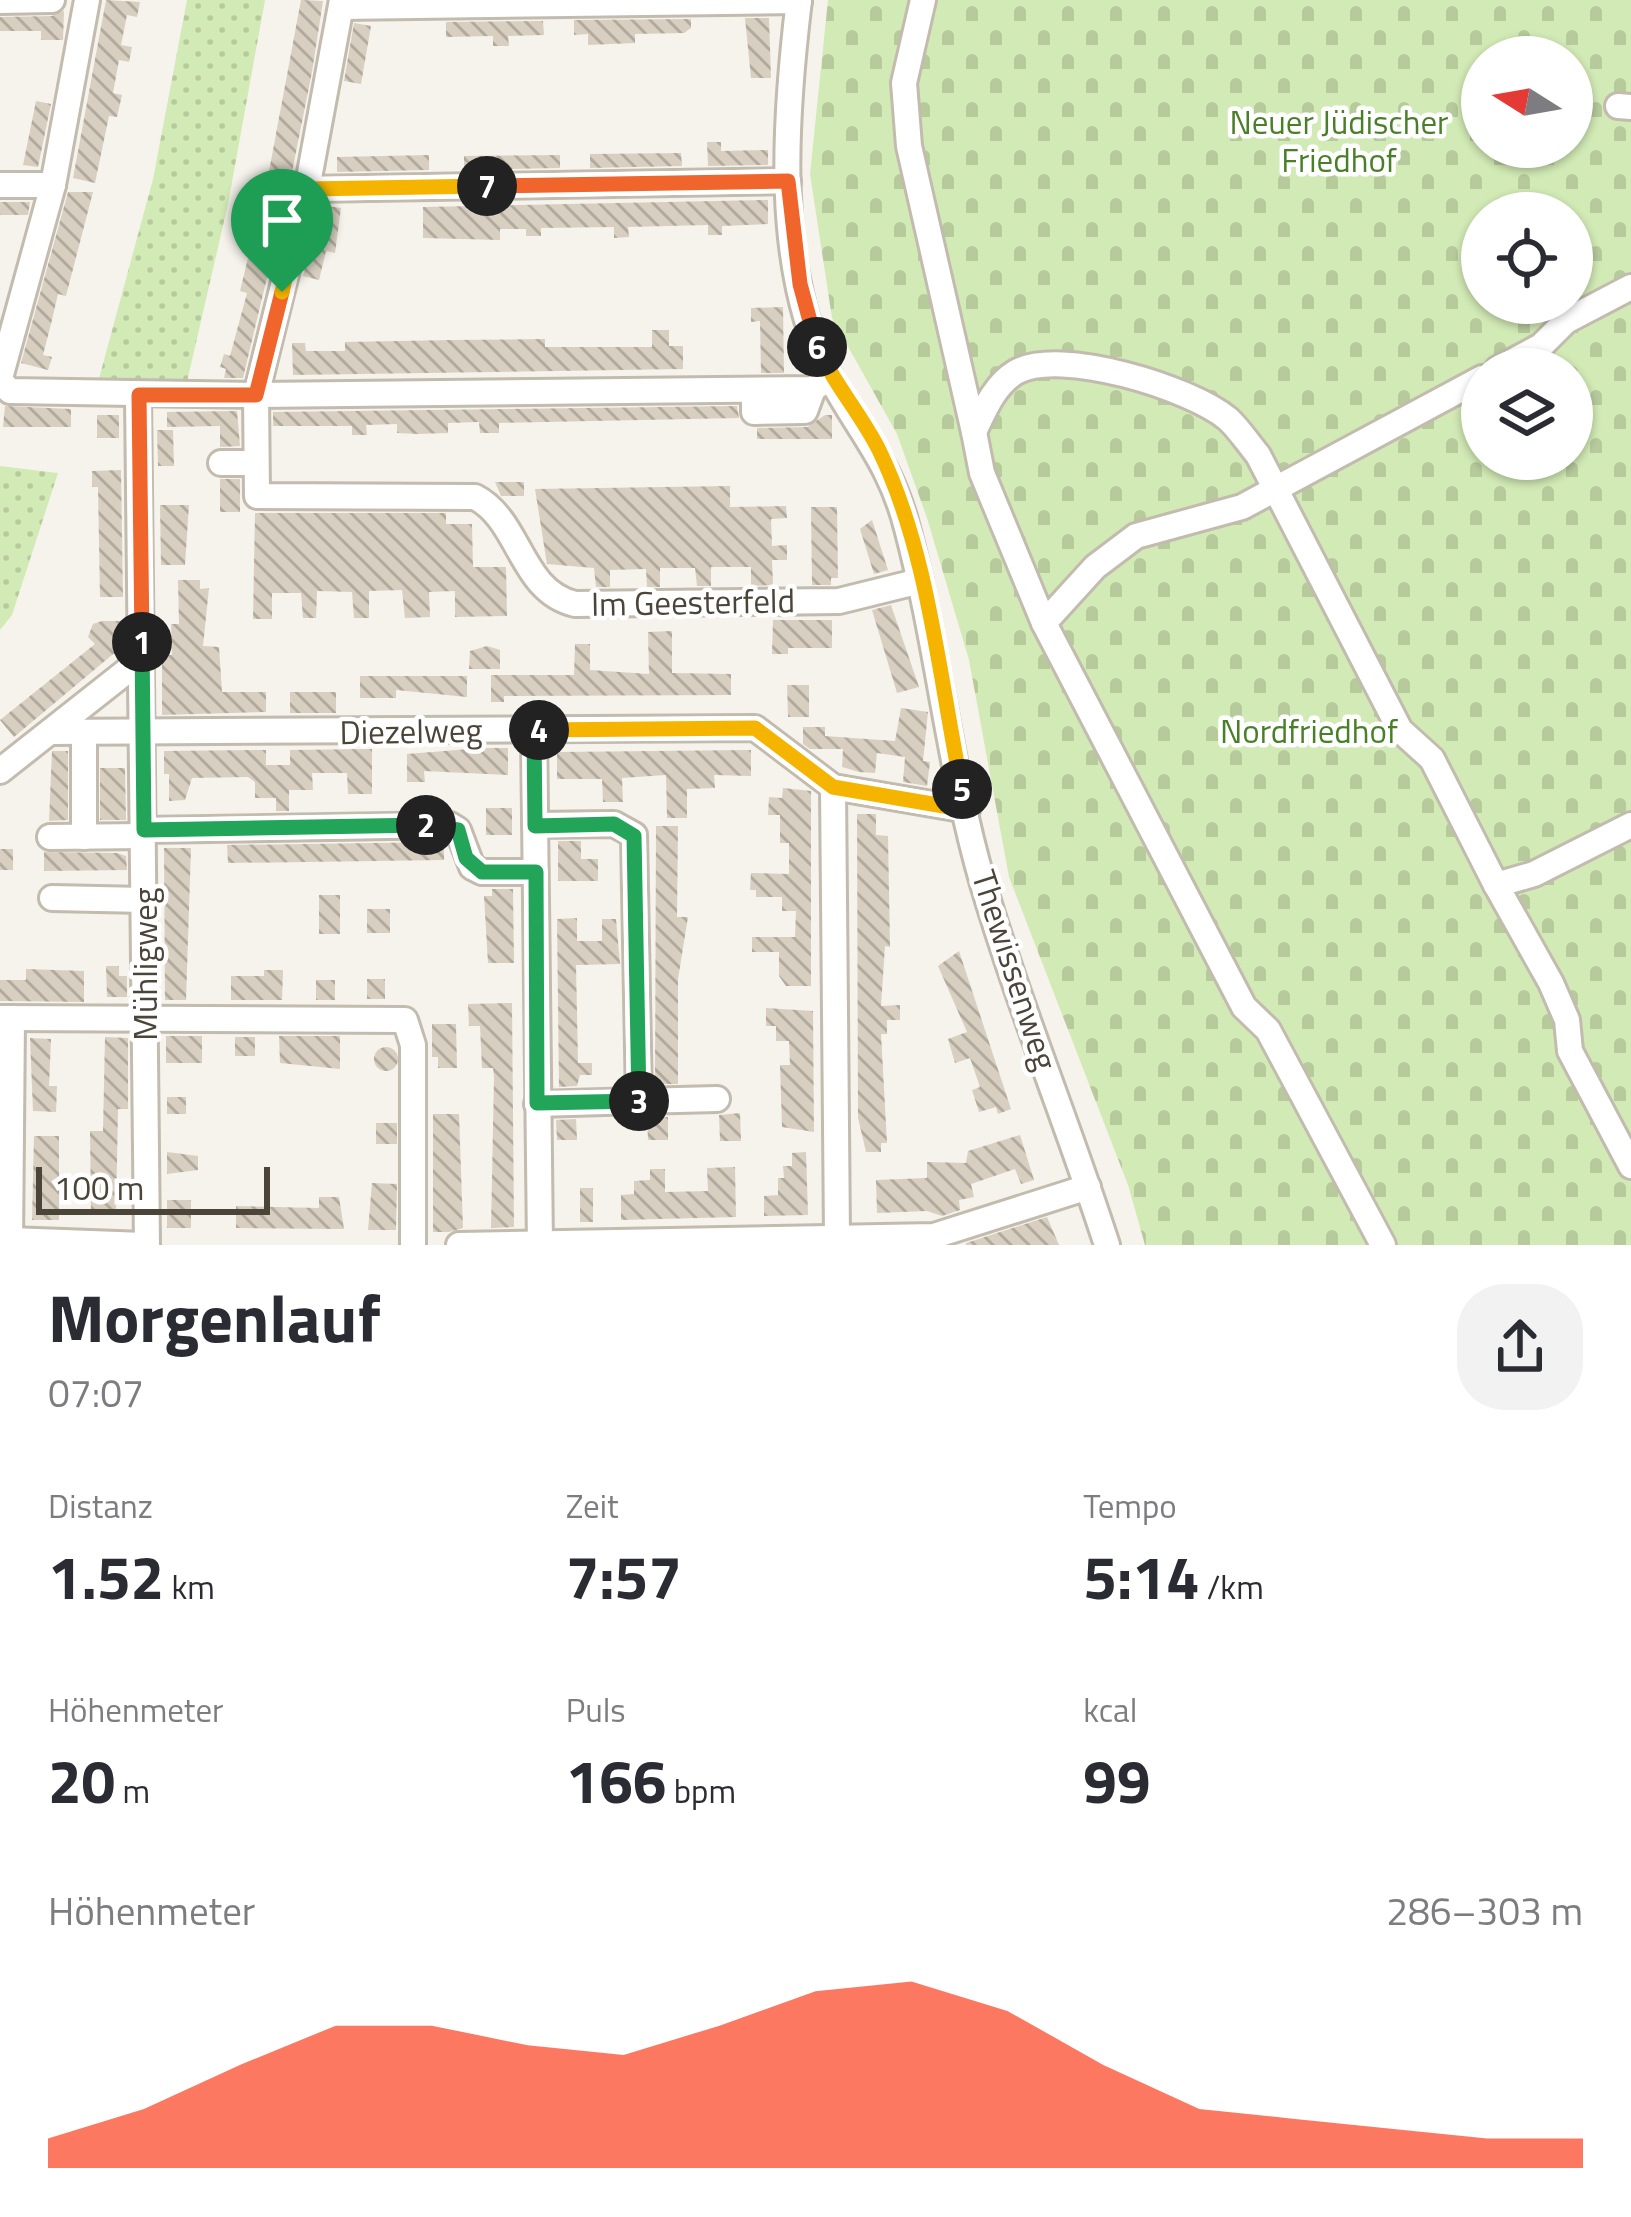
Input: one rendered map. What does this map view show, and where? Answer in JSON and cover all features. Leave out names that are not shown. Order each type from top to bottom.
[{"type":"street","points":[[0,1],[52,0]]},
{"type":"street","points":[[87,0],[53,184],[0,380],[10,391],[256,395],[754,390],[822,383]]},
{"type":"street","points":[[221,463],[256,463],[256,395],[307,189],[342,4],[799,0]]},
{"type":"street","name":"Thewissenweg","points":[[799,0],[786,114],[788,181],[800,284],[822,383],[878,448],[906,522],[983,884],[1107,1245]]},
{"type":"street","points":[[922,0],[904,83],[909,146],[982,473],[1044,622],[1244,1007],[1268,1030],[1384,1245]]},
{"type":"street","points":[[307,189],[788,181]]},
{"type":"street","points":[[0,185],[53,184]]},
{"type":"street","points":[[1537,348],[1565,321],[1631,287]]},
{"type":"street","points":[[974,432],[993,393],[1017,371],[1051,364],[1181,391],[1228,419],[1258,455],[1400,730],[1432,759],[1552,983],[1567,1019],[1570,1051],[1631,1166]]},
{"type":"street","points":[[1044,622],[1095,567],[1136,536],[1202,521],[1274,491],[1461,389]]},
{"type":"street","name":"Mühligweg","points":[[139,395],[146,1245]]},
{"type":"street","name":"Im Geesterfeld","points":[[256,463],[257,496],[454,495],[482,500],[542,588],[575,604],[839,601],[920,581]]},
{"type":"street","points":[[0,771],[142,659]]},
{"type":"street","name":"Diezelweg","points":[[50,732],[755,728],[833,787],[967,810]]},
{"type":"street","points":[[534,730],[540,1244]]},
{"type":"street","points":[[84,733],[84,836]]},
{"type":"street","points":[[833,787],[836,1237]]},
{"type":"street","points":[[535,826],[614,824],[634,836],[639,1101]]},
{"type":"street","points":[[50,837],[450,825],[458,830],[472,867],[482,872],[536,872]]},
{"type":"street","points":[[1496,885],[1534,874],[1631,825]]},
{"type":"street","points":[[52,898],[144,900]]},
{"type":"street","points":[[146,1245],[10,1243],[6,1018],[405,1020],[413,1045],[413,1245]]},
{"type":"street","points":[[537,1103],[717,1099]]},
{"type":"street","points":[[458,1245],[836,1237],[934,1240],[1088,1187]]},
{"type":"green space","points":[[187,0],[265,0],[228,204],[186,386],[97,386],[153,179]]},
{"type":"green space","name":"Nordfriedhof","points":[[828,0],[1631,0],[1631,1245],[1145,1245],[1128,1185],[1009,877],[969,660],[927,518],[897,434],[832,318],[810,174]]},
{"type":"green space","points":[[0,466],[58,473],[12,615],[0,630]]},
{"type":"building","points":[[106,0],[140,2],[137,17],[127,15],[121,45],[132,47],[129,62],[119,60],[113,93],[122,95],[117,117],[109,116],[95,183],[73,178]]},
{"type":"building","points":[[301,0],[323,1],[312,72],[290,182],[267,182]]},
{"type":"building","points":[[64,11],[63,40],[41,40],[41,31],[0,31],[0,17],[52,16]]},
{"type":"building","points":[[745,18],[769,18],[771,78],[751,78]]},
{"type":"building","points":[[691,19],[691,28],[684,33],[635,34],[635,43],[588,45],[588,34],[574,35],[574,20]]},
{"type":"building","points":[[543,21],[544,35],[508,36],[509,46],[493,46],[493,36],[446,37],[446,22]]},
{"type":"building","points":[[354,23],[371,26],[361,84],[344,81]]},
{"type":"building","points":[[36,101],[51,104],[38,167],[23,165]]},
{"type":"building","points":[[707,142],[721,142],[721,151],[768,150],[768,165],[708,166]]},
{"type":"building","points":[[681,153],[682,166],[590,168],[590,154]]},
{"type":"building","points":[[429,155],[429,170],[337,172],[337,157]]},
{"type":"building","points":[[560,155],[560,168],[464,170],[464,156]]},
{"type":"building","points":[[265,188],[287,194],[243,378],[224,378],[226,369],[220,367],[224,354],[230,356],[247,293],[240,291]]},
{"type":"building","points":[[68,192],[93,192],[66,296],[58,294],[43,355],[52,357],[48,370],[21,363]]},
{"type":"building","points":[[768,200],[768,224],[722,226],[722,235],[708,235],[708,225],[628,227],[629,237],[614,238],[614,227],[541,228],[541,236],[526,236],[526,229],[500,229],[500,240],[423,238],[423,207]]},
{"type":"building","points":[[0,202],[30,202],[28,215],[0,215]]},
{"type":"building","points":[[320,205],[341,208],[335,253],[326,251],[319,280],[303,276]]},
{"type":"building","points":[[783,307],[784,373],[761,373],[760,321],[751,322],[751,308]]},
{"type":"building","points":[[652,330],[669,330],[669,346],[683,346],[683,369],[293,375],[292,343],[305,343],[306,351],[345,351],[345,342],[453,340],[545,339],[545,347],[652,347]]},
{"type":"building","points":[[5,406],[71,409],[71,427],[3,427]]},
{"type":"building","points":[[737,406],[739,418],[499,423],[499,433],[480,433],[479,422],[448,423],[448,433],[417,434],[397,433],[397,424],[366,425],[367,435],[352,435],[352,426],[273,426],[273,412]]},
{"type":"building","points":[[237,411],[240,446],[220,447],[220,426],[167,427],[167,412]]},
{"type":"building","points":[[97,415],[119,415],[119,438],[97,438]]},
{"type":"building","points":[[832,415],[832,439],[757,439],[757,428],[807,427]]},
{"type":"building","points":[[157,430],[173,430],[174,466],[158,466]]},
{"type":"building","points":[[121,470],[123,597],[100,597],[98,487],[92,487],[92,471]]},
{"type":"building","points":[[220,479],[240,479],[240,512],[220,512]]},
{"type":"building","points":[[495,482],[524,482],[524,496],[501,496]]},
{"type":"building","points":[[730,486],[730,507],[786,506],[787,518],[771,519],[772,546],[787,545],[787,560],[772,560],[773,585],[751,586],[751,567],[711,567],[711,586],[697,586],[695,568],[660,568],[660,587],[647,587],[646,569],[610,570],[610,587],[596,587],[594,568],[547,564],[535,489]]},
{"type":"building","points":[[160,505],[189,505],[185,565],[161,565]]},
{"type":"building","points":[[811,507],[837,507],[838,578],[831,578],[831,585],[812,585]]},
{"type":"building","points":[[255,513],[446,513],[446,524],[472,524],[473,567],[506,567],[507,616],[455,617],[455,591],[429,592],[430,617],[405,618],[402,590],[369,591],[369,618],[354,618],[352,592],[317,591],[316,618],[303,618],[301,593],[272,593],[272,619],[253,619]]},
{"type":"building","points":[[872,520],[888,570],[874,574],[860,529]]},
{"type":"building","points":[[178,580],[200,580],[200,589],[209,588],[203,646],[219,647],[222,692],[266,692],[266,712],[162,715],[162,655],[172,655],[171,624],[179,624]]},
{"type":"building","points":[[891,605],[919,687],[897,693],[872,610]]},
{"type":"building","points":[[773,620],[832,620],[832,648],[788,648],[788,654],[772,654]]},
{"type":"building","points":[[124,621],[124,645],[14,737],[0,720],[95,644],[88,637],[93,624]]},
{"type":"building","points":[[672,631],[672,673],[731,674],[731,695],[504,696],[504,702],[491,702],[491,675],[574,675],[575,644],[590,644],[590,670],[649,674],[648,632]]},
{"type":"building","points":[[487,646],[500,650],[500,669],[469,669],[470,651]]},
{"type":"building","points":[[360,676],[467,676],[467,697],[396,690],[396,698],[360,698]]},
{"type":"building","points":[[787,685],[809,685],[809,717],[788,717]]},
{"type":"building","points":[[290,692],[336,692],[336,713],[290,713]]},
{"type":"building","points":[[901,708],[928,712],[923,761],[930,762],[927,786],[903,782],[905,757],[877,753],[875,773],[859,772],[842,767],[843,749],[810,749],[803,744],[803,727],[825,727],[825,736],[895,741]]},
{"type":"building","points":[[508,748],[508,775],[424,771],[425,782],[407,782],[407,754]]},
{"type":"building","points":[[372,749],[372,794],[348,794],[347,773],[312,773],[313,790],[289,790],[289,811],[276,811],[276,798],[255,798],[255,782],[248,777],[192,778],[185,800],[169,801],[164,751],[266,750],[266,765],[290,765],[290,750]]},
{"type":"building","points":[[751,750],[751,776],[714,775],[715,788],[687,789],[687,818],[667,818],[666,775],[622,778],[623,802],[603,802],[602,779],[557,779],[557,752]]},
{"type":"building","points":[[52,751],[68,751],[68,820],[49,821]]},
{"type":"building","points":[[100,768],[125,768],[126,820],[100,820]]},
{"type":"building","points":[[783,788],[811,791],[811,986],[786,986],[779,976],[779,952],[752,952],[752,937],[795,937],[796,911],[782,911],[782,897],[756,897],[756,890],[750,890],[751,873],[789,874],[789,843],[780,843],[780,815],[768,815],[769,797],[782,798]]},
{"type":"building","points":[[486,808],[512,808],[512,835],[486,835]]},
{"type":"building","points":[[857,814],[876,814],[876,835],[888,836],[890,947],[885,946],[881,1006],[900,1005],[900,1020],[887,1020],[887,1034],[881,1034],[887,1143],[881,1143],[881,1152],[866,1152],[858,1118]]},
{"type":"building","points":[[656,826],[678,826],[677,917],[688,917],[678,979],[678,1084],[655,1084]]},
{"type":"building","points":[[558,841],[581,841],[581,859],[598,859],[598,881],[558,881]]},
{"type":"building","points":[[444,842],[444,860],[228,863],[227,845]]},
{"type":"building","points":[[164,848],[191,848],[186,1000],[165,1000]]},
{"type":"building","points":[[0,849],[13,849],[13,870],[0,870]]},
{"type":"building","points":[[44,852],[117,853],[126,856],[127,870],[44,871]]},
{"type":"building","points":[[492,889],[513,889],[514,963],[488,963],[484,896],[492,896]]},
{"type":"building","points":[[319,895],[340,895],[340,934],[319,934]]},
{"type":"building","points":[[367,909],[390,909],[390,933],[367,933]]},
{"type":"building","points":[[577,918],[577,941],[602,941],[602,919],[616,919],[620,964],[576,965],[578,1063],[592,1063],[592,1075],[580,1075],[577,1086],[559,1087],[557,919]]},
{"type":"building","points":[[959,951],[1011,1109],[998,1114],[996,1107],[979,1112],[972,1090],[980,1087],[970,1058],[955,1063],[948,1039],[967,1032],[938,966]]},
{"type":"building","points":[[106,966],[119,966],[119,976],[127,976],[127,997],[107,997]]},
{"type":"building","points":[[26,969],[84,971],[84,1002],[0,1001],[0,980],[26,980]]},
{"type":"building","points":[[264,970],[283,970],[282,1000],[231,1000],[231,976],[264,976]]},
{"type":"building","points":[[367,979],[385,979],[385,999],[367,999]]},
{"type":"building","points":[[316,980],[335,980],[335,1000],[316,1000]]},
{"type":"building","points":[[512,1003],[514,1227],[491,1228],[494,1077],[493,1068],[482,1068],[480,1026],[469,1026],[468,1004]]},
{"type":"building","points":[[766,1008],[813,1011],[814,1132],[782,1127],[780,1065],[790,1065],[789,1041],[776,1041],[776,1026],[766,1026]]},
{"type":"building","points":[[432,1024],[456,1024],[457,1068],[438,1068],[438,1057],[432,1057]]},
{"type":"building","points":[[166,1036],[202,1036],[202,1063],[166,1063]]},
{"type":"building","points":[[279,1036],[340,1036],[340,1069],[280,1063]]},
{"type":"building","points":[[105,1037],[128,1038],[128,1109],[118,1109],[116,1214],[91,1214],[90,1131],[103,1131]]},
{"type":"building","points":[[235,1037],[255,1037],[255,1056],[235,1056]]},
{"type":"building","points":[[30,1038],[51,1039],[49,1086],[57,1086],[56,1112],[33,1111]]},
{"type":"building","points":[[386,1047],[395,1050],[395,1068],[386,1071],[377,1068],[374,1059],[377,1050]]},
{"type":"building","points":[[167,1097],[186,1097],[186,1114],[167,1114]]},
{"type":"building","points":[[740,1113],[741,1141],[720,1141],[719,1115]]},
{"type":"building","points":[[433,1114],[459,1114],[463,1228],[449,1232],[433,1232]]},
{"type":"building","points":[[647,1117],[668,1117],[668,1140],[648,1140]]},
{"type":"building","points":[[576,1119],[577,1140],[557,1140],[556,1120]]},
{"type":"building","points":[[376,1123],[397,1123],[397,1144],[376,1144]]},
{"type":"building","points":[[1020,1135],[1034,1180],[1021,1184],[1015,1169],[971,1184],[974,1197],[959,1200],[960,1210],[942,1216],[927,1211],[877,1213],[876,1180],[927,1178],[927,1162],[966,1163],[968,1151]]},
{"type":"building","points":[[34,1136],[59,1136],[59,1220],[32,1220]]},
{"type":"building","points":[[167,1152],[198,1156],[198,1170],[167,1174]]},
{"type":"building","points":[[806,1152],[808,1215],[764,1216],[764,1196],[778,1195],[783,1166],[792,1166],[792,1153]]},
{"type":"building","points":[[735,1167],[736,1217],[621,1220],[621,1195],[634,1194],[634,1181],[650,1180],[650,1169],[665,1169],[665,1192],[708,1191],[707,1168]]},
{"type":"building","points":[[372,1183],[397,1184],[396,1230],[368,1230]]},
{"type":"building","points":[[580,1188],[593,1188],[593,1222],[580,1222]]},
{"type":"building","points":[[319,1197],[339,1197],[344,1229],[236,1228],[236,1206],[319,1208]]},
{"type":"building","points":[[167,1200],[191,1200],[191,1228],[167,1228]]},
{"type":"building","points":[[1047,1217],[1059,1245],[966,1245],[966,1243]]},
{"type":"route","points":[[788,181],[811,333],[830,377],[878,448],[906,522],[967,810],[833,787],[755,728],[534,730],[535,826],[614,824],[627,827],[634,836],[639,1101],[537,1103],[536,872],[482,872],[472,867],[458,830],[450,825],[144,830],[139,395],[256,395],[282,292],[307,189],[788,181]]},
{"type":"park label","name":"Neuer Jüdischer Friedhof","points":[[1339,141]]}]
